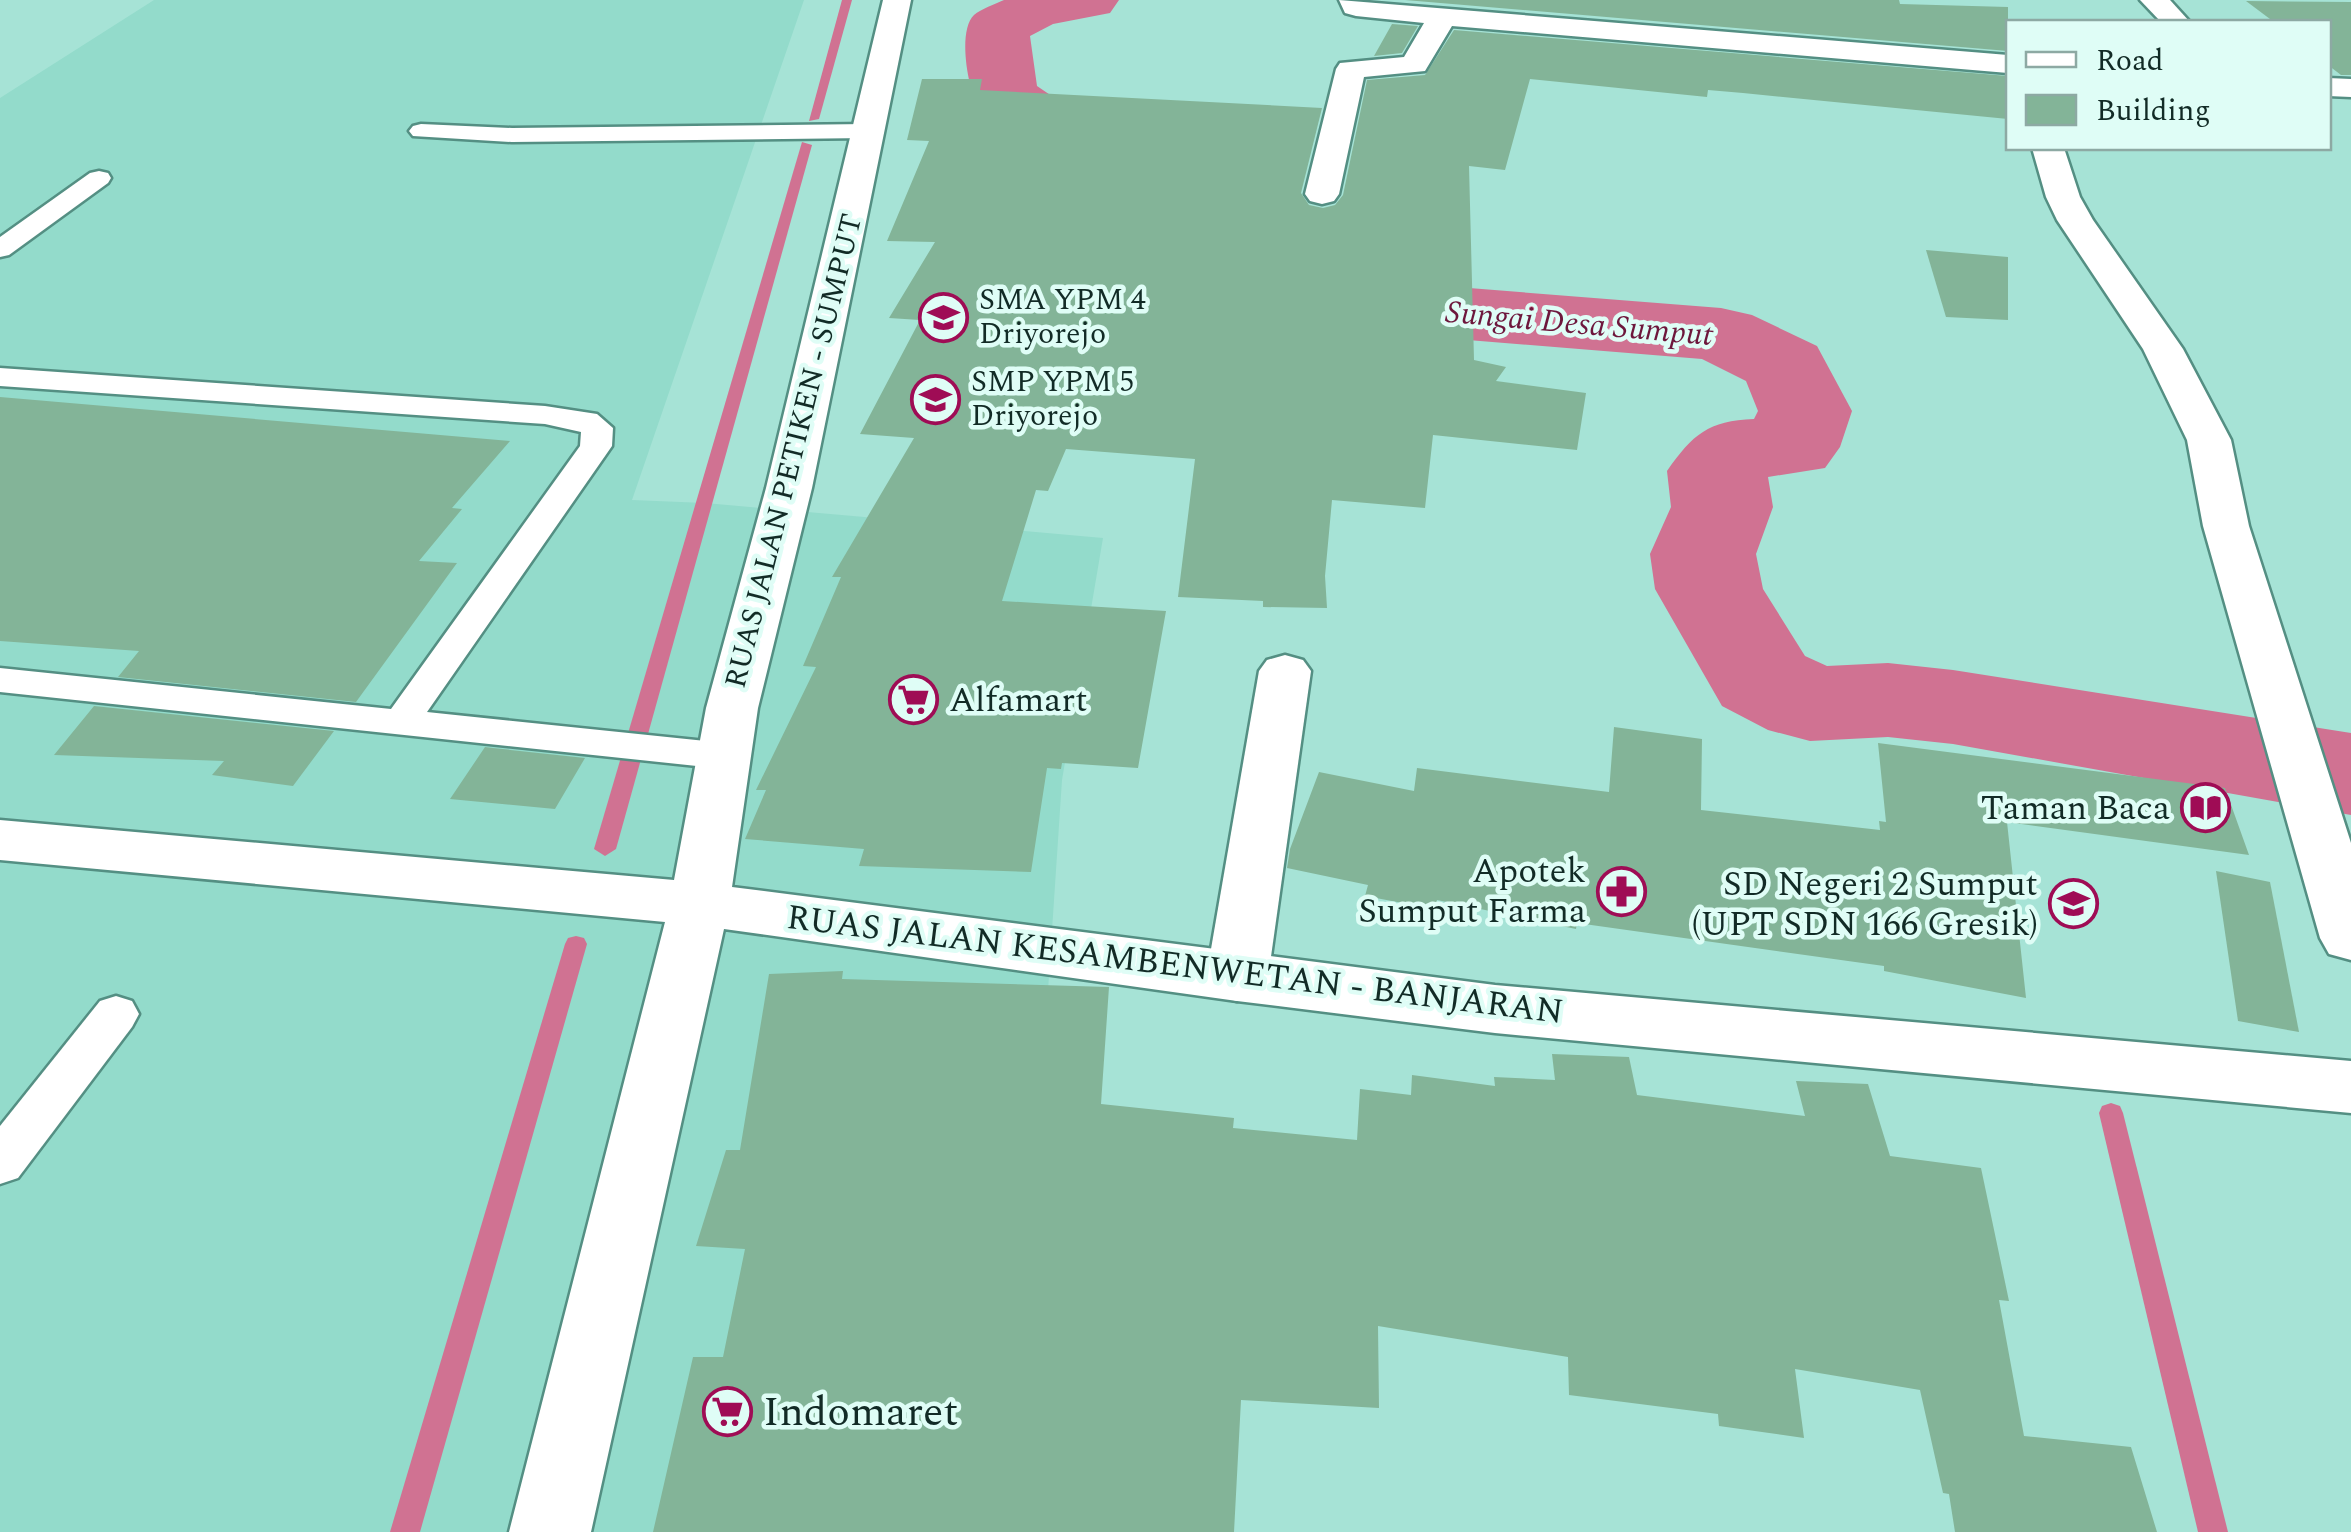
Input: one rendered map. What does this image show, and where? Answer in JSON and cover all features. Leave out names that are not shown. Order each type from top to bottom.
[{"type":"main road","name":"RUAS JALAN PETIKEN - SUMPUT","points":[[550,1532],[700,904],[732,708],[794,469],[897,0]]},
{"type":"main road","points":[[1352,0],[1354,6],[1366,10],[2006,64]]},
{"type":"main road","points":[[2154,0],[2174,20]]},
{"type":"main road","points":[[1322,194],[1351,68],[1414,65],[1443,16]]},
{"type":"main road","points":[[2049,150],[2064,198],[2076,220],[2163,349],[2208,440],[2226,526],[2351,938]]},
{"type":"main road","points":[[1237,978],[1285,672]]},
{"type":"main road","name":"RUAS JALAN KESAMBENWETAN - BANJARAN","points":[[0,840],[700,904],[1237,978],[1496,1009],[2351,1087]]},
{"type":"lane","points":[[421,131],[512,135],[868,131]]},
{"type":"lane","points":[[0,249],[99,178]]},
{"type":"lane","points":[[0,377],[545,415],[586,421],[598,428],[596,446],[401,722]]},
{"type":"lane","points":[[0,680],[725,756]]},
{"type":"lane","points":[[0,1163],[116,1014]]},
{"type":"shaded area","points":[[154,0],[804,0],[632,500],[1103,538],[1062,780],[1012,1532],[0,1532],[0,98]]},
{"type":"building","points":[[1405,0],[1899,0],[1900,4],[2008,7],[2006,51]]},
{"type":"building","points":[[2246,1],[2351,2],[2351,75],[2341,75],[2331,67],[2331,20],[2271,20]]},
{"type":"building","points":[[1392,24],[1418,26],[1402,53],[1374,56]]},
{"type":"building","points":[[1454,30],[2006,76],[2006,119],[1708,90],[1707,97],[1530,79],[1505,170],[1469,166],[1474,360],[1506,367],[1496,381],[1586,393],[1577,450],[1433,435],[1425,508],[1332,500],[1325,576],[1327,608],[1263,607],[1263,601],[1178,597],[1195,459],[1066,449],[1048,491],[1036,490],[1002,601],[1166,611],[1138,768],[1062,763],[1061,769],[1047,768],[1031,872],[859,866],[864,849],[745,839],[766,790],[756,790],[816,667],[803,666],[841,577],[832,577],[914,438],[860,434],[920,320],[889,318],[935,242],[887,241],[929,141],[907,140],[922,79],[982,79],[980,90],[1322,108],[1301,193],[1309,205],[1323,208],[1335,205],[1343,195],[1367,80],[1425,75]]},
{"type":"building","points":[[1926,250],[2008,257],[2008,320],[1946,317]]},
{"type":"building","points":[[0,397],[510,441],[452,508],[462,509],[419,561],[457,563],[356,702],[118,677],[139,651],[0,641]]},
{"type":"building","points":[[94,706],[334,731],[293,786],[212,775],[224,761],[54,755]]},
{"type":"building","points":[[1614,727],[1702,739],[1701,810],[1880,830],[1879,821],[1886,822],[1878,743],[2225,788],[2249,855],[2007,822],[2026,998],[1884,971],[1884,966],[1577,923],[1576,929],[1437,900],[1435,909],[1365,896],[1368,885],[1287,868],[1290,849],[1319,772],[1414,791],[1417,768],[1609,792]]},
{"type":"building","points":[[485,747],[585,758],[555,809],[450,799]]},
{"type":"building","points":[[2216,871],[2270,882],[2299,1032],[2238,1021]]},
{"type":"building","points":[[843,971],[842,979],[1109,987],[1101,1104],[1234,1118],[1233,1128],[1357,1140],[1360,1089],[1411,1095],[1412,1075],[1495,1086],[1494,1077],[1555,1080],[1552,1054],[1629,1057],[1637,1095],[1805,1116],[1796,1081],[1868,1084],[1890,1156],[1981,1168],[2009,1301],[1999,1300],[2024,1436],[2131,1447],[2157,1532],[1955,1532],[1949,1494],[1943,1493],[1920,1390],[1795,1369],[1804,1438],[1719,1426],[1718,1414],[1569,1395],[1568,1357],[1378,1326],[1379,1408],[1241,1400],[1234,1532],[653,1532],[693,1357],[723,1357],[745,1249],[696,1246],[726,1150],[740,1150],[769,974]]},
{"type":"waterway","points":[[813,119],[847,0]]},
{"type":"waterway","name":"Sungai Desa Sumput","points":[[1088,0],[1036,8],[997,28],[1004,95],[1138,189]]},
{"type":"waterway","points":[[605,849],[806,145]]},
{"type":"waterway","name":"Sungai Desa Sumput","points":[[1306,280],[1431,311],[1721,334],[1785,365],[1805,411],[1791,447],[1737,449],[1717,471],[1722,507],[1703,554],[1709,589],[1763,681],[1810,704],[1888,700],[1953,707],[2351,774]]},
{"type":"waterway","points":[[405,1532],[576,944]]},
{"type":"waterway","points":[[2111,1113],[2213,1532]]},
{"type":"place","name":"SMA YPM 4 Driyorejo","points":[[944,317]]},
{"type":"place","name":"SMP YPM 5 Driyorejo","points":[[936,399]]},
{"type":"place","name":"Alfamart","points":[[914,700]]},
{"type":"place","name":"Taman Baca","points":[[2205,808]]},
{"type":"place","name":"Apotek Sumput Farma","points":[[1621,891]]},
{"type":"place","name":"SD Negeri 2 Sumput (UPT SDN 166 Gresik)","points":[[2073,904]]},
{"type":"place","name":"Indomaret","points":[[728,1412]]}]
